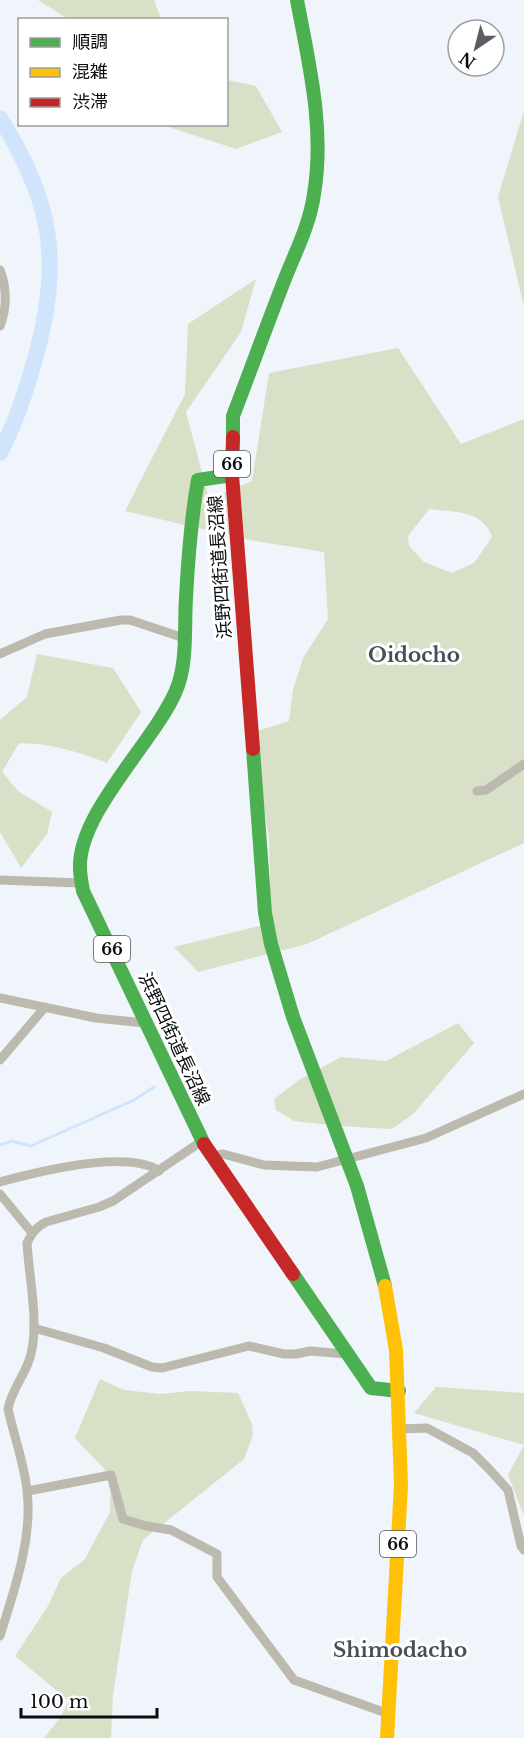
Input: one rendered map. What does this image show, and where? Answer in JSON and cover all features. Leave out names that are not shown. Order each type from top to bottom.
[{"type":"main road","name":"浜野四街道長沼線","points":[[297,0],[315,98],[318,142],[315,191],[312,208],[298,250],[233,416],[232,475],[265,913],[271,944],[313,1073],[357,1186],[384,1280],[396,1350],[401,1485],[387,1738]]},
{"type":"main road","name":"浜野四街道長沼線","points":[[232,475],[198,480],[190,516],[184,638],[181,672],[176,692],[166,711],[107,796],[81,854],[78,875],[145,1023],[202,1141],[370,1388],[399,1391]]},
{"type":"street","points":[[0,270],[5,303],[0,326]]},
{"type":"street","points":[[0,654],[45,634],[121,620],[130,620],[184,638]]},
{"type":"street","points":[[477,791],[486,790],[524,764]]},
{"type":"street","points":[[0,880],[80,883]]},
{"type":"street","points":[[0,998],[96,1018],[145,1023]]},
{"type":"street","points":[[0,1060],[45,1007]]},
{"type":"street","points":[[213,1156],[223,1154],[264,1165],[317,1167],[347,1161],[426,1138],[524,1094]]},
{"type":"street","points":[[0,1636],[22,1562],[27,1526],[28,1491],[8,1409],[10,1397],[32,1351],[34,1328],[27,1243],[32,1233],[46,1222],[113,1201],[202,1141]]},
{"type":"street","points":[[0,1182],[26,1175],[93,1164],[140,1163],[159,1171]]},
{"type":"street","points":[[0,1194],[32,1233]]},
{"type":"street","points":[[34,1328],[104,1348],[152,1367],[162,1368],[249,1346],[284,1354],[310,1351],[346,1354]]},
{"type":"street","points":[[400,1429],[427,1428],[473,1453],[508,1490],[521,1546],[524,1550]]},
{"type":"street","points":[[28,1491],[111,1475],[123,1520],[171,1530],[217,1554],[217,1577],[294,1680],[388,1714]]},
{"type":"green space","points":[[38,0],[154,0],[161,18],[66,18]]},
{"type":"green space","points":[[228,80],[256,86],[282,132],[236,149],[166,126],[228,126]]},
{"type":"green space","points":[[524,111],[524,306],[498,197]]},
{"type":"green space","points":[[256,279],[241,332],[186,412],[209,499],[252,481],[269,373],[398,348],[461,444],[524,419],[524,843],[307,944],[198,972],[174,947],[271,923],[269,837],[251,733],[289,721],[293,690],[303,658],[328,619],[324,552],[250,540],[125,511],[185,394],[188,324]],"holes":[[[429,509],[466,514],[475,517],[488,528],[492,537],[474,563],[452,573],[424,562],[409,546],[408,536]]]},
{"type":"green space","points":[[37,654],[113,668],[141,712],[107,763],[64,749],[19,743],[2,772],[18,791],[52,812],[47,834],[21,868],[0,832],[0,720],[27,697]]},
{"type":"green space","points":[[458,1023],[474,1043],[413,1114],[392,1129],[294,1121],[276,1110],[274,1099],[299,1080],[341,1057],[386,1061]]},
{"type":"green space","points":[[100,1379],[124,1390],[160,1394],[190,1391],[238,1393],[252,1424],[253,1435],[244,1459],[143,1540],[132,1571],[113,1695],[111,1738],[44,1738],[60,1718],[69,1701],[15,1656],[48,1606],[61,1578],[85,1559],[110,1512],[111,1476],[75,1438]]},
{"type":"green space","points":[[436,1387],[524,1393],[524,1445],[414,1413]]},
{"type":"green space","points":[[524,1445],[524,1516],[508,1475]]},
{"type":"waterway","points":[[0,118],[32,178],[48,234],[50,263],[48,292],[35,359],[20,407],[0,453]]},
{"type":"waterway","points":[[0,1145],[11,1141],[31,1146],[134,1100],[154,1087]]},
{"type":"traffic: fast","points":[[233,437],[233,416],[303,236],[314,194],[317,170],[317,121],[311,72],[297,0]]},
{"type":"traffic: fast","points":[[204,1144],[83,891],[80,868],[83,847],[103,802],[164,713],[179,682],[185,647],[190,539],[198,480],[232,475]]},
{"type":"traffic: fast","points":[[253,749],[265,913],[271,944],[293,1017],[357,1186],[385,1286]]},
{"type":"traffic: fast","points":[[293,1274],[371,1388],[399,1391]]},
{"type":"traffic: slow","points":[[385,1286],[396,1350],[401,1485],[387,1738]]},
{"type":"traffic: jam","points":[[233,437],[232,475],[253,749]]},
{"type":"traffic: jam","points":[[204,1144],[293,1274]]},
{"type":"district","name":"Oidocho","points":[[414,655]]},
{"type":"district","name":"Shimodacho","points":[[400,1650]]}]
